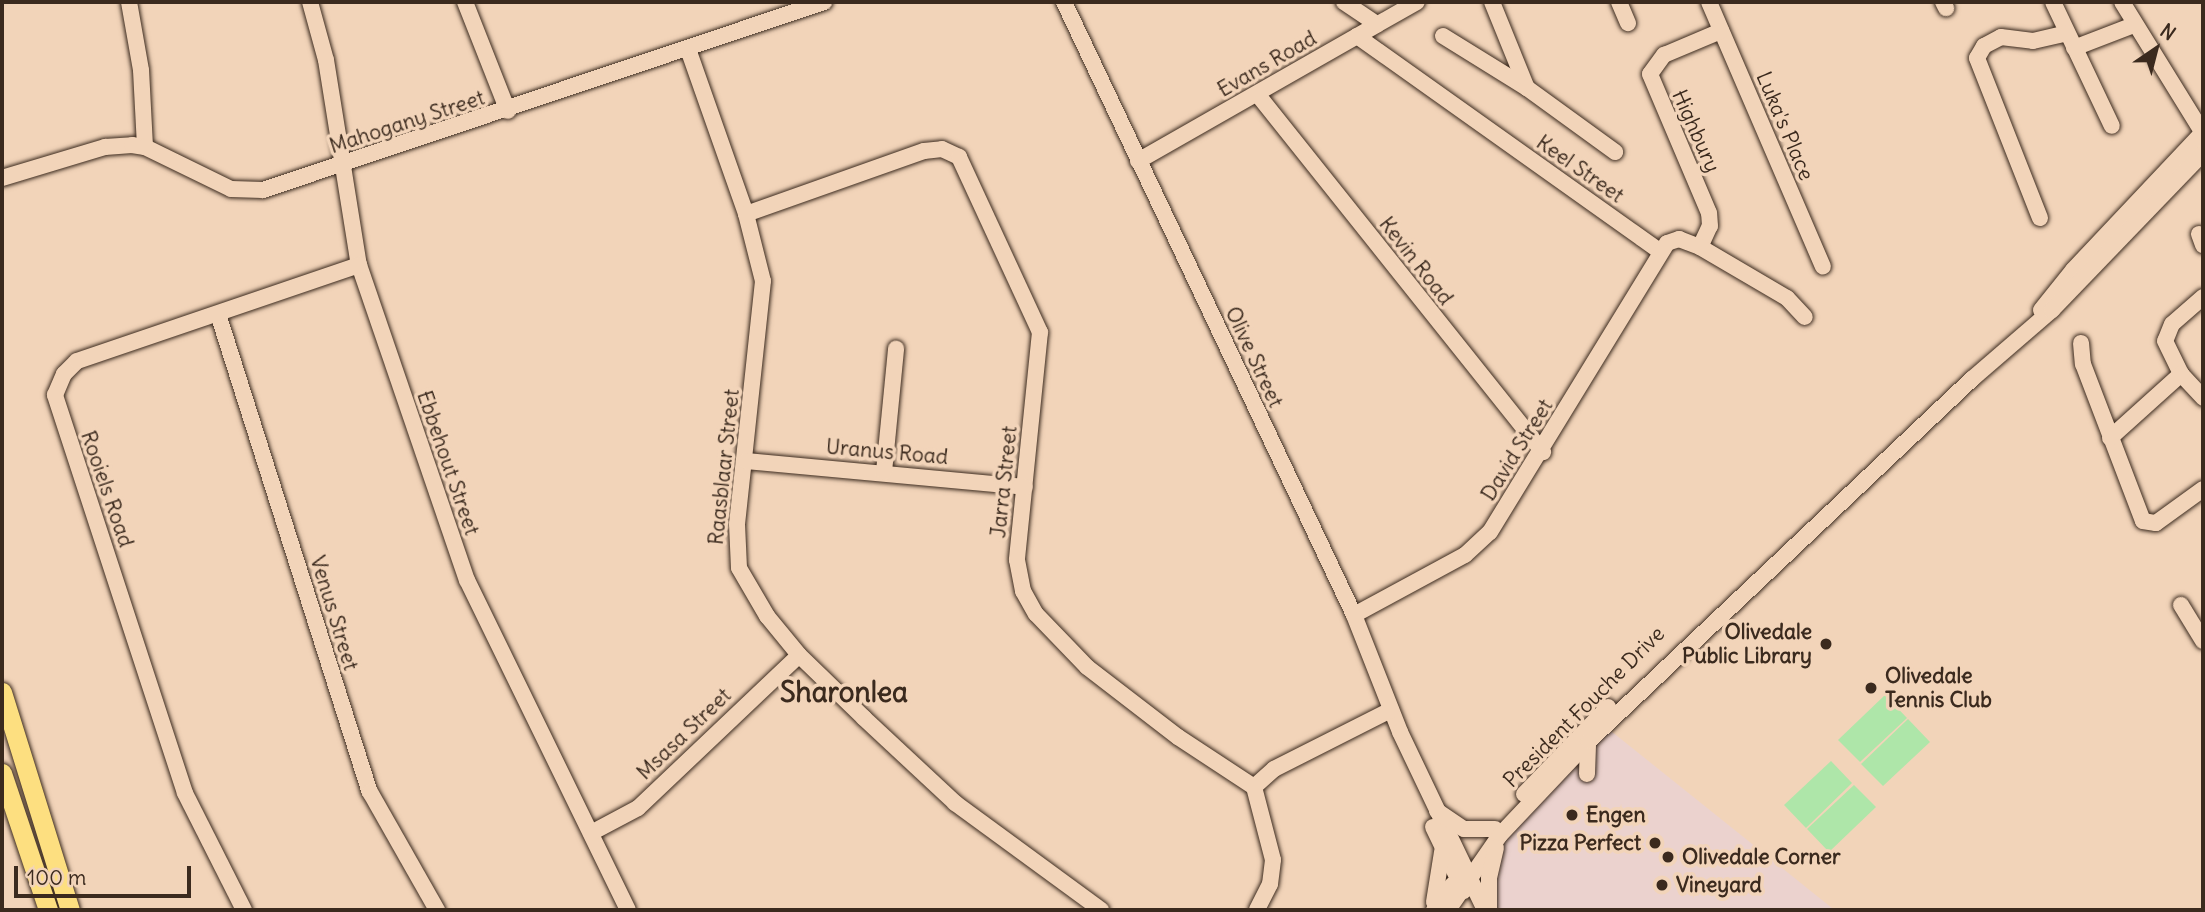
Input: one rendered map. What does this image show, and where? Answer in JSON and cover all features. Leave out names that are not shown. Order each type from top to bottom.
[{"type":"main road","points":[[2,692],[70,910]]},
{"type":"main road","points":[[2,773],[48,910]]},
{"type":"street","points":[[129,2],[141,70],[145,147]]},
{"type":"street","name":"Ebbehout Street","points":[[310,2],[326,60],[340,164],[359,265],[467,580],[628,910]]},
{"type":"street","points":[[465,2],[508,111]]},
{"type":"street","name":"Mahogany Street","points":[[2,178],[105,147],[145,147],[245,192],[262,190],[508,111],[824,2]]},
{"type":"street","name":"Olive Street","points":[[1064,2],[1354,615],[1474,910]]},
{"type":"street","points":[[1344,2],[1377,24]]},
{"type":"street","name":"Evans Road","points":[[1138,161],[1258,95],[1415,2]]},
{"type":"street","points":[[1492,2],[1527,88]]},
{"type":"street","points":[[1619,2],[1628,23]]},
{"type":"street","name":"Luka's Place","points":[[1709,2],[1823,267]]},
{"type":"street","points":[[2053,2],[2112,127]]},
{"type":"street","points":[[2122,2],[2133,24],[2203,132]]},
{"type":"street","points":[[2040,218],[1978,58],[1984,46],[2001,37],[2033,41],[2071,40],[2133,24]]},
{"type":"street","name":"Highbury","points":[[1700,247],[1710,226],[1709,213],[1650,74],[1664,55],[1721,31]]},
{"type":"street","name":"Keel Street","points":[[1357,36],[1660,251]]},
{"type":"street","points":[[1443,36],[1527,88],[1615,152]]},
{"type":"street","name":"Raasblaar Street","points":[[688,49],[746,214],[760,262],[763,300],[736,559],[767,616],[799,655],[955,803],[1101,910]]},
{"type":"street","name":"Kevin Road","points":[[1258,95],[1543,452]]},
{"type":"street","name":"President Fouche Drive","points":[[2032,324],[2073,270],[2203,132]]},
{"type":"street","name":"Jarra Street","points":[[746,214],[924,151],[942,149],[959,157],[1040,332],[1018,571],[1023,591],[1037,614],[1087,667],[1254,787]]},
{"type":"street","name":"President Fouche Drive","points":[[1497,832],[1589,741],[1877,469],[2032,324],[2052,310],[2203,153]]},
{"type":"street","points":[[2166,193],[2203,169]]},
{"type":"street","points":[[1660,251],[1672,239],[1700,247],[1787,298],[1805,317]]},
{"type":"street","name":"David Street","points":[[1354,615],[1478,545],[1543,452],[1660,251]]},
{"type":"street","name":"Rooiels Road","points":[[244,910],[185,793],[55,395],[64,374],[77,362],[219,317],[359,265]]},
{"type":"street","points":[[2203,297],[2167,332],[2168,352],[2181,374],[2203,398]]},
{"type":"street","name":"Venus Street","points":[[219,317],[370,792],[437,910]]},
{"type":"street","points":[[2081,343],[2083,364],[2139,516],[2147,524],[2203,489]]},
{"type":"street","points":[[884,472],[896,349]]},
{"type":"street","points":[[2110,438],[2181,374]]},
{"type":"street","name":"Uranus Road","points":[[746,461],[1024,487]]},
{"type":"street","name":"President Fouche Drive","points":[[1432,910],[1463,878],[1562,752],[1651,666],[1865,474],[1877,469]]},
{"type":"street","points":[[2181,605],[2202,636]]},
{"type":"street","name":"Msasa Street","points":[[591,833],[638,808],[799,655]]},
{"type":"street","points":[[1258,910],[1270,884],[1273,860],[1254,787],[1274,769],[1391,710]]},
{"type":"street","name":"Olive Street","points":[[1400,732],[1404,755],[1443,849],[1487,910]]},
{"type":"street","points":[[1587,774],[1589,741]]},
{"type":"street","points":[[1435,809],[1464,829],[1497,832],[1487,910]]},
{"type":"street","points":[[1432,910],[1440,881],[1443,849]]},
{"type":"street","name":"President Fouche Drive","points":[[1448,910],[1463,878]]},
{"type":"shaded area","points":[[1606,727],[1832,908],[1481,910],[1464,878]]},
{"type":"green space","points":[[1885,695],[1907,718],[1860,762],[1838,740]]},
{"type":"green space","points":[[1908,719],[1930,742],[1883,786],[1861,764]]},
{"type":"green space","points":[[1831,761],[1852,783],[1806,828],[1784,805]]},
{"type":"green space","points":[[1854,785],[1876,807],[1829,852],[1807,829]]},
{"type":"place","name":"Olivedale Public Library","points":[[1826,644]]},
{"type":"place","name":"Olivedale Tennis Club","points":[[1871,688]]},
{"type":"place","name":"Engen","points":[[1572,815]]},
{"type":"place","name":"Pizza Perfect","points":[[1655,843]]},
{"type":"place","name":"Olivedale Corner","points":[[1668,857]]},
{"type":"place","name":"Vineyard","points":[[1662,885]]},
{"type":"district","name":"Sharonlea","points":[[844,692]]}]
